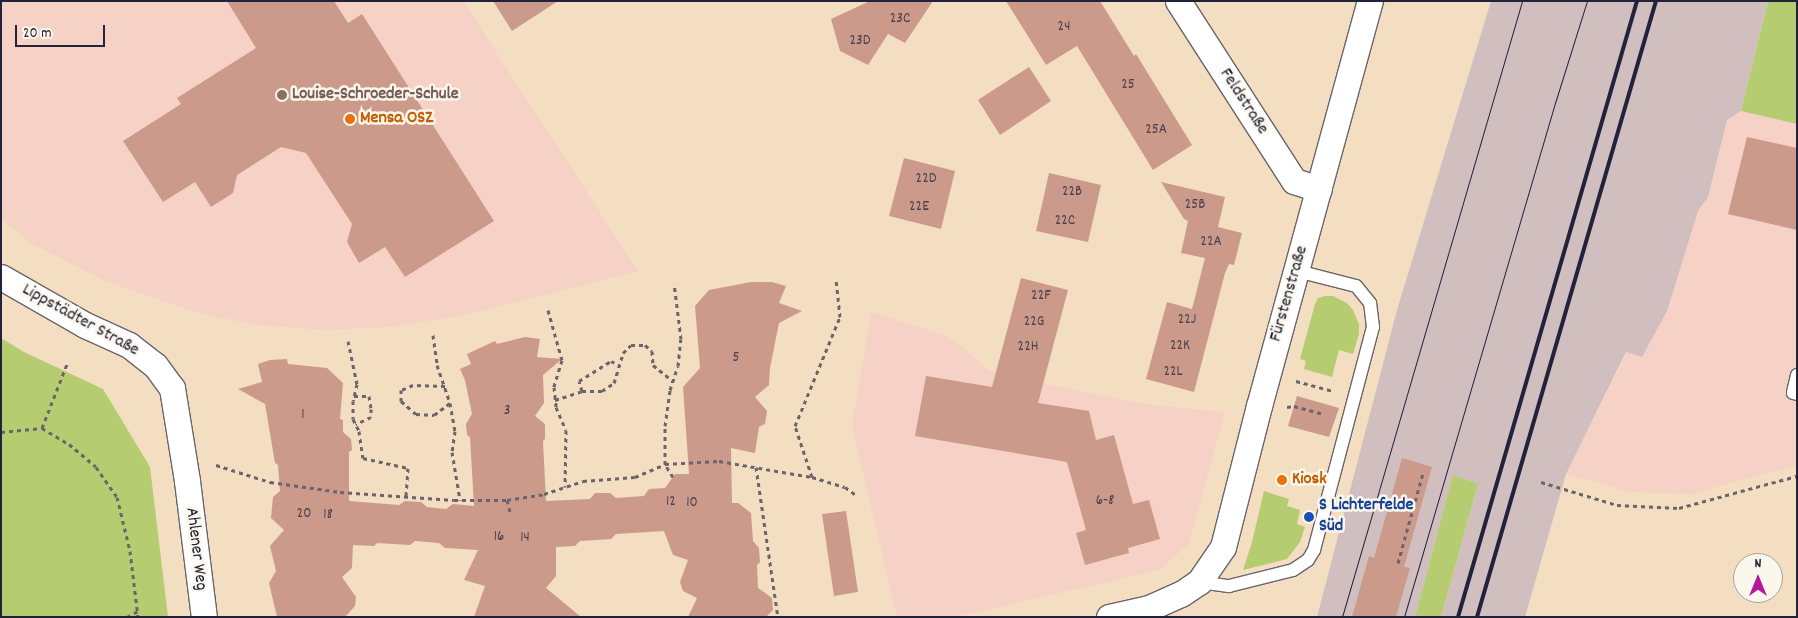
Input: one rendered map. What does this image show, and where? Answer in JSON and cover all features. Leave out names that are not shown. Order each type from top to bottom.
[{"type":"street","name":"Feldstraße","points":[[1178,1],[1294,181],[1319,189]]},
{"type":"street","name":"Fürstenstraße","points":[[1204,584],[1223,547],[1259,406],[1370,1]]},
{"type":"street","name":"Lippstädter Straße","points":[[1,277],[85,325],[129,345],[155,365],[172,388],[187,482]]},
{"type":"street","name":"Ahlener Weg","points":[[187,482],[204,617]]},
{"type":"street","points":[[1109,617],[1166,602],[1204,584]]},
{"type":"lane","points":[[1204,584],[1229,586],[1293,570],[1308,560],[1314,550],[1353,396],[1373,327],[1370,303],[1356,286],[1297,271]]},
{"type":"lane","points":[[1797,375],[1793,393],[1797,394]]},
{"type":"path","points":[[812,477],[795,426],[840,316],[836,280]]},
{"type":"path","points":[[673,477],[665,464],[665,426],[673,381],[678,366],[681,339],[674,283]]},
{"type":"path","points":[[548,310],[562,360],[554,387],[556,407],[566,430],[565,488]]},
{"type":"path","points":[[433,335],[438,365],[450,403],[455,431],[452,452],[460,500]]},
{"type":"path","points":[[348,341],[357,384],[354,396],[353,419],[359,431],[363,458],[408,468],[406,497]]},
{"type":"path","points":[[555,400],[582,391],[602,391],[614,383],[622,353],[630,345],[645,345],[652,351],[653,365],[673,381]]},
{"type":"path","points":[[582,391],[578,381],[610,361],[618,365]]},
{"type":"path","points":[[42,428],[67,364]]},
{"type":"path","points":[[1290,380],[1353,396]]},
{"type":"path","points":[[445,386],[414,385],[401,390],[402,401],[416,414],[434,415],[450,403]]},
{"type":"path","points":[[354,396],[369,396],[371,408],[371,417],[356,424]]},
{"type":"path","points":[[1281,408],[1294,406],[1321,413]]},
{"type":"path","points":[[1,432],[42,428],[69,444],[96,467],[117,496],[130,551],[138,617]]},
{"type":"path","points":[[216,465],[270,482],[340,494],[460,500],[507,500],[544,494],[582,482],[635,477],[665,464],[719,461],[812,477],[845,488],[856,494]]},
{"type":"path","points":[[756,467],[778,617]]},
{"type":"path","points":[[1398,563],[1423,473]]},
{"type":"path","points":[[1541,482],[1617,505],[1679,508],[1797,476]]},
{"type":"path","points":[[507,500],[510,512]]},
{"type":"path","points":[[127,617],[138,611]]},
{"type":"shaded area","points":[[1,1],[463,1],[638,271],[459,316],[387,327],[325,330],[259,325],[201,314],[105,281],[31,243],[1,218]]},
{"type":"shaded area","points":[[1491,1],[1768,1],[1741,111],[1727,120],[1708,197],[1698,211],[1667,311],[1642,357],[1626,352],[1566,474],[1525,617],[1441,617],[1478,484],[1453,476],[1415,617],[1317,617],[1397,310]]},
{"type":"shaded area","points":[[1741,111],[1797,124],[1797,465],[1691,494],[1630,492],[1566,474],[1698,211],[1708,197],[1727,120]]},
{"type":"shaded area","points":[[871,312],[944,335],[965,349],[988,370],[1077,391],[1153,405],[1225,412],[1189,543],[1160,570],[954,617],[897,617],[852,425]]},
{"type":"green space","points":[[1768,1],[1797,1],[1797,124],[1741,111]]},
{"type":"green space","points":[[1333,296],[1347,303],[1353,310],[1359,324],[1359,334],[1353,354],[1339,350],[1332,377],[1304,369],[1306,361],[1300,359],[1315,304],[1318,298]]},
{"type":"green space","points":[[1,338],[24,352],[103,389],[150,467],[168,617],[1,617]]},
{"type":"green space","points":[[1453,475],[1478,484],[1441,617],[1415,617]]},
{"type":"green space","points":[[1264,491],[1289,499],[1287,506],[1300,510],[1297,524],[1305,527],[1300,542],[1287,559],[1243,570],[1252,542]]},
{"type":"building","points":[[227,1],[334,1],[348,23],[362,14],[494,221],[405,277],[385,247],[359,263],[347,242],[352,224],[306,153],[281,147],[237,175],[233,193],[211,207],[195,182],[163,202],[123,141],[181,104],[177,98],[256,48]]},
{"type":"building","points":[[493,1],[558,1],[512,31]]},
{"type":"building","points":[[870,1],[933,1],[905,43],[888,34],[868,65],[840,51],[831,19]]},
{"type":"building","points":[[1006,1],[1100,1],[1134,56],[1136,54],[1192,145],[1153,170],[1077,46],[1046,65]]},
{"type":"building","points":[[1029,67],[1051,101],[1000,135],[978,100]]},
{"type":"building","points":[[1747,137],[1797,148],[1797,230],[1728,214]]},
{"type":"building","points":[[904,158],[955,171],[941,229],[889,216]]},
{"type":"building","points":[[1049,173],[1101,185],[1088,242],[1036,231]]},
{"type":"building","points":[[1161,182],[1225,197],[1218,227],[1242,233],[1234,265],[1229,264],[1225,273],[1194,392],[1146,379],[1167,302],[1192,309],[1205,258],[1181,253],[1188,221],[1184,219]]},
{"type":"building","points":[[1021,278],[1068,290],[1038,403],[1089,411],[1096,440],[1114,435],[1133,504],[1149,500],[1160,539],[1128,548],[1129,553],[1085,565],[1076,533],[1086,530],[1067,462],[915,436],[926,376],[992,387]]},
{"type":"building","points":[[751,282],[772,282],[786,286],[779,303],[802,311],[779,323],[770,368],[769,385],[755,397],[767,411],[765,424],[759,427],[755,453],[731,448],[732,503],[738,503],[751,513],[753,541],[759,548],[760,562],[757,565],[758,588],[772,598],[773,610],[766,617],[688,617],[697,598],[683,591],[680,582],[688,560],[673,555],[664,531],[616,534],[611,539],[580,541],[575,546],[556,547],[556,576],[546,588],[581,617],[474,617],[485,586],[464,580],[478,550],[445,548],[439,543],[415,541],[410,545],[377,543],[374,546],[353,545],[352,568],[342,577],[356,597],[355,606],[345,617],[277,617],[269,583],[276,571],[270,546],[284,530],[271,518],[273,497],[280,491],[278,465],[275,463],[265,404],[238,389],[262,382],[258,364],[270,360],[287,359],[288,364],[327,368],[343,383],[340,419],[343,420],[343,432],[351,439],[352,450],[349,452],[349,501],[399,505],[405,501],[421,502],[427,507],[446,509],[453,504],[474,506],[470,437],[467,435],[466,424],[472,414],[465,380],[460,369],[471,364],[467,354],[495,341],[497,344],[525,337],[540,339],[537,357],[562,359],[543,375],[544,403],[535,416],[545,424],[545,439],[543,441],[546,501],[590,499],[595,493],[610,493],[616,498],[644,496],[649,489],[665,488],[675,474],[689,474],[683,387],[700,368],[695,306],[709,290]]},
{"type":"building","points":[[1297,396],[1339,408],[1329,437],[1288,426]]},
{"type":"building","points":[[1402,458],[1432,467],[1404,567],[1410,568],[1396,617],[1352,617],[1369,556],[1374,558]]},
{"type":"building","points":[[846,511],[858,592],[834,596],[822,514]]},
{"type":"tram line","points":[[1342,617],[1522,1]]},
{"type":"tram line","points":[[1404,617],[1555,103],[1587,1]]},
{"type":"railway","points":[[1458,617],[1637,1]]},
{"type":"railway","points":[[1477,617],[1656,1]]},
{"type":"place","name":"Louise-Schroeder-Schule","points":[[282,95]]},
{"type":"place","name":"Mensa OSZ","points":[[350,119]]},
{"type":"place","name":"Kiosk","points":[[1282,480]]},
{"type":"place","name":"S Lichterfelde Süd","points":[[1309,517]]}]
